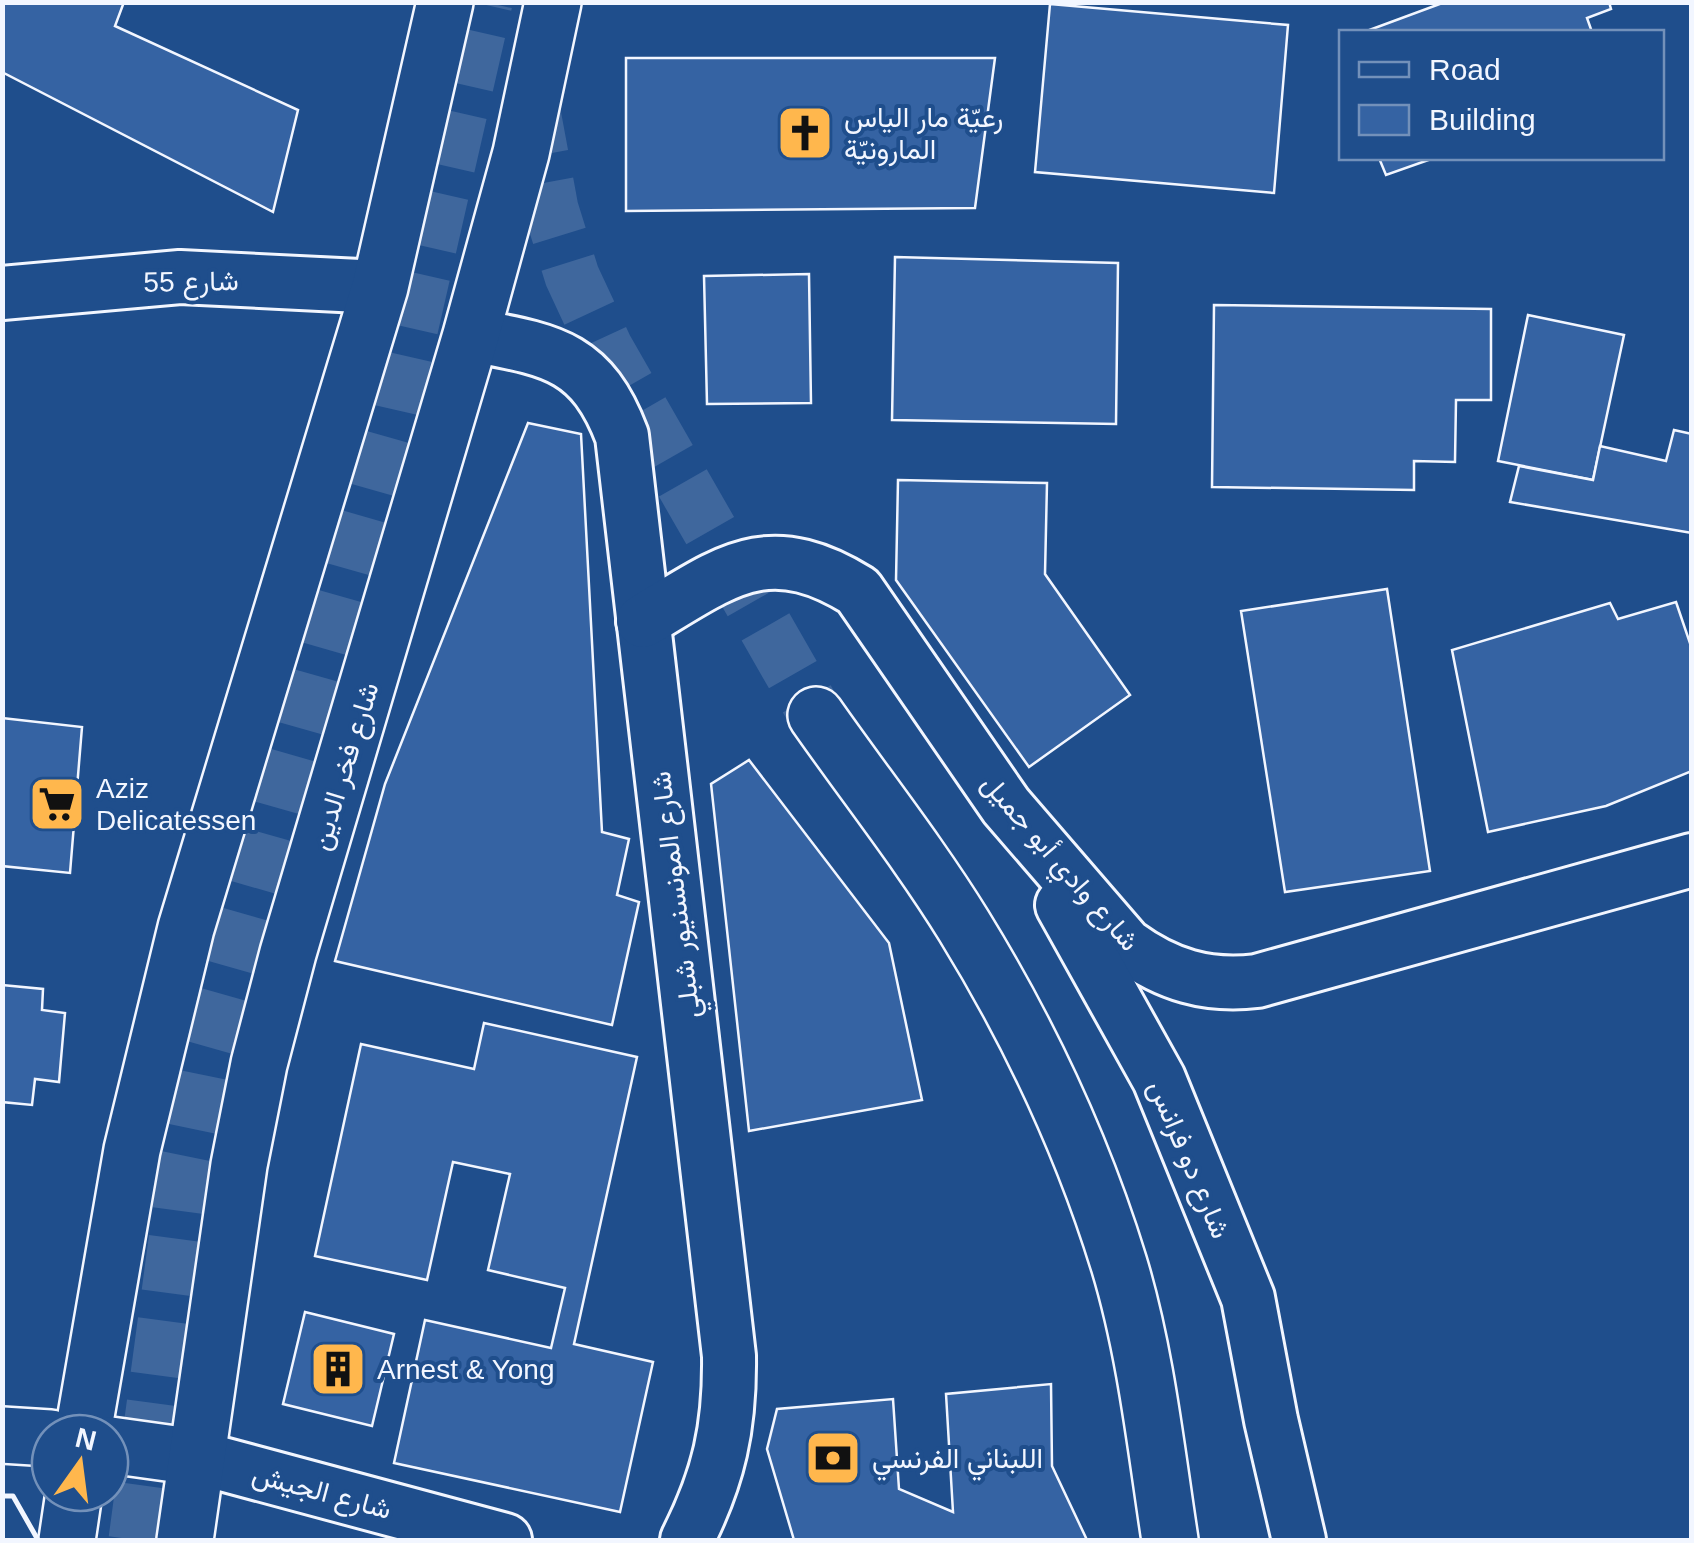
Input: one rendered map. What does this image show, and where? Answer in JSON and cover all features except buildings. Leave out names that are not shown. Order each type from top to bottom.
[{"type":"main road","name":"شارع فخر الدين","points":[[186,1540],[239,1166],[259,1064],[288,953],[472,336],[521,153],[553,2]]},
{"type":"main road","points":[[86,1413],[132,1150],[186,928],[380,287],[438,18]]},
{"type":"main road","points":[[816,714],[964,925],[1024,1033],[1074,1143],[1119,1265],[1146,1391],[1170,1540]]},
{"type":"main road","points":[[2,1435],[30,1437]]},
{"type":"main road","points":[[130,1448],[196,1457]]},
{"type":"main road","points":[[67,1540],[71,1513]]},
{"type":"street","name":"شارع 55","points":[[2,293],[180,277],[380,287]]},
{"type":"street","name":"شارع المونسنيور شبلي","points":[[472,336],[533,347],[564,358],[590,378],[610,405],[622,436],[729,1356],[730,1404],[722,1452],[708,1499],[687,1540]]},
{"type":"street","name":"شارع وادي أبو جميل","points":[[643,622],[722,574],[756,563],[792,562],[827,572],[858,591],[1006,806],[1126,945],[1150,962],[1202,982],[1257,981],[1692,860]]},
{"type":"street","name":"شارع دو فرانس","points":[[1006,806],[1159,1079],[1248,1298],[1270,1420],[1299,1540]]},
{"type":"street","name":"شارع الجيش","points":[[196,1457],[505,1540]]},
{"type":"tunnel","points":[[136,1540],[186,1166],[208,1060],[389,423],[485,2]]},
{"type":"tunnel","points":[[531,101],[551,209],[572,276],[606,349],[816,715]]},
{"type":"wall","points":[[2,1496],[13,1496],[38,1540]]},
{"type":"place","name":"رعيّة مار الياس المارونيّة","points":[[805,133]]},
{"type":"place","name":"Aziz Delicatessen","points":[[57,804]]},
{"type":"place","name":"Arnest & Yong","points":[[338,1369]]},
{"type":"place","name":"اللبناني الفرنسي","points":[[833,1458]]}]
